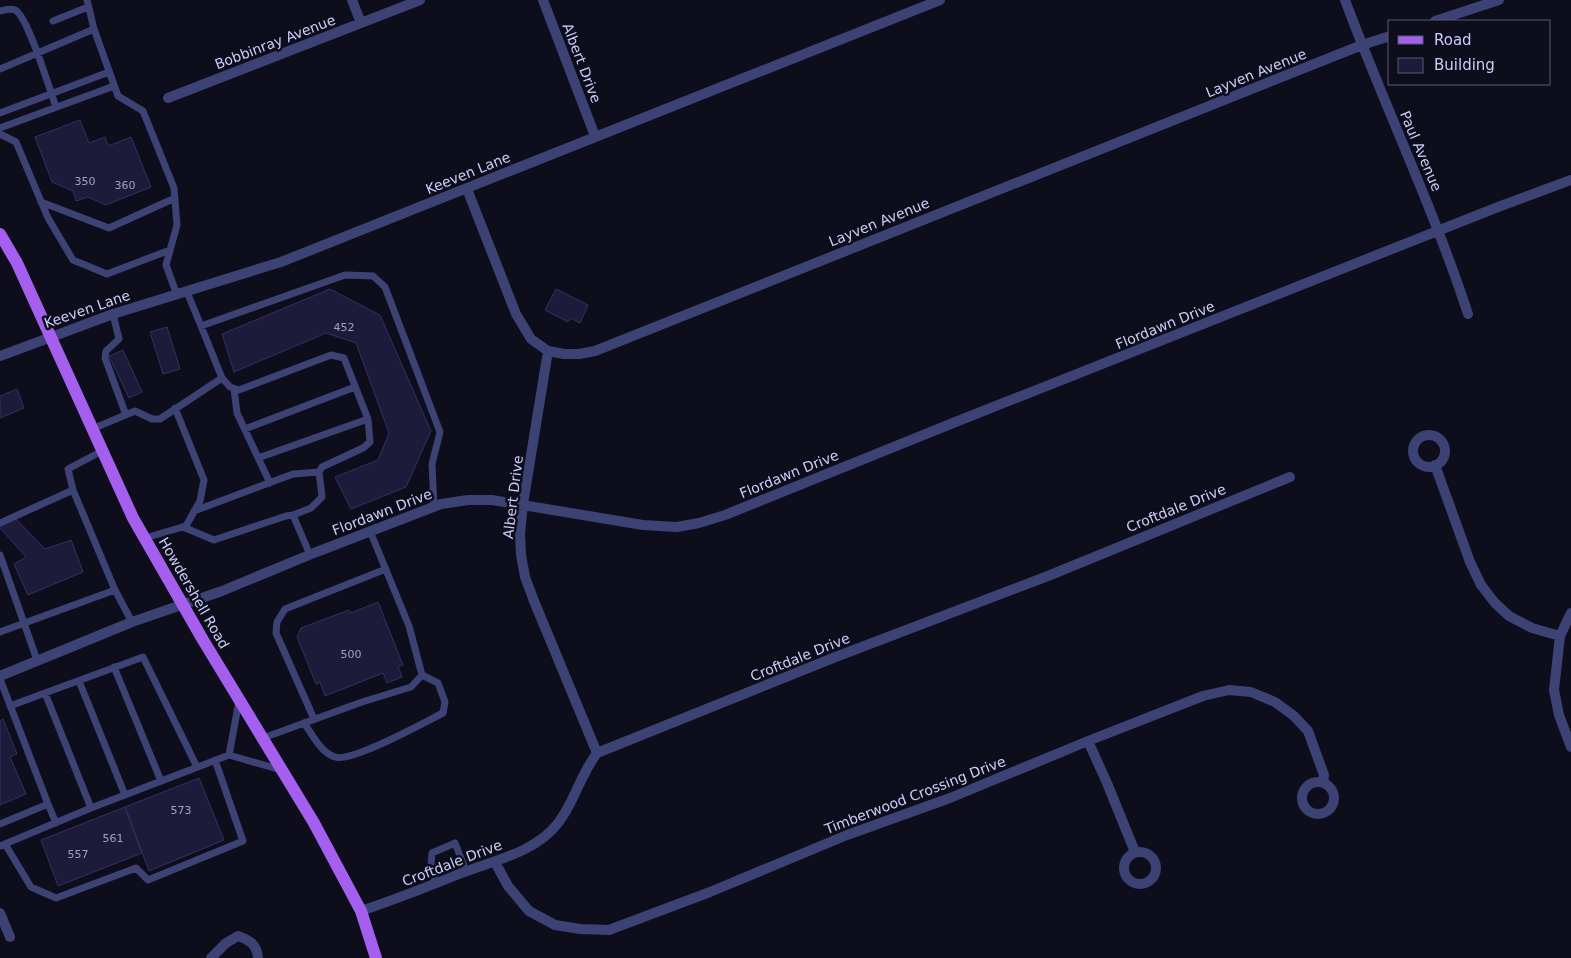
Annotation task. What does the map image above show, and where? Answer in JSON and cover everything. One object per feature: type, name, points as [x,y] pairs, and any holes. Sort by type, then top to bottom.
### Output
[{"type":"main road","name":"Howdershell Road","points":[[0,234],[17,263],[133,518],[314,823],[360,911],[376,958]]},
{"type":"street","points":[[352,0],[361,23]]},
{"type":"street","name":"Bobbinray Avenue","points":[[168,98],[420,0]]},
{"type":"street","name":"Albert Drive","points":[[543,0],[595,136]]},
{"type":"street","name":"Keeven Lane","points":[[0,356],[113,314],[281,262],[940,0]]},
{"type":"street","name":"Paul Avenue","points":[[1345,0],[1362,46],[1439,230],[1468,314]]},
{"type":"street","points":[[1438,20],[1499,0]]},
{"type":"street","name":"Layven Avenue","points":[[548,351],[580,354],[594,351],[1388,37]]},
{"type":"street","name":"Flordawn Drive","points":[[0,678],[37,660],[132,622],[222,591],[434,506],[468,500],[492,500],[643,525],[677,527],[724,516],[942,427],[1439,230],[1571,180]]},
{"type":"street","points":[[467,189],[516,314],[531,339],[548,351]]},
{"type":"street","name":"Albert Drive","points":[[548,351],[523,504],[521,555],[525,577],[544,628],[597,753]]},
{"type":"street","points":[[1435,466],[1470,562],[1481,585],[1495,603],[1509,616],[1532,628],[1560,636]]},
{"type":"street","name":"Croftdale Drive","points":[[360,911],[495,862],[523,850],[544,838],[558,824],[597,753],[833,658],[1039,579],[1290,477]]},
{"type":"street","points":[[1571,613],[1560,636],[1554,690],[1559,715],[1571,747]]},
{"type":"street","name":"Timberwood Crossing Drive","points":[[495,862],[508,886],[529,911],[555,925],[580,929],[609,930],[710,892],[847,836],[950,798],[1203,696],[1229,690],[1251,692],[1275,702],[1294,716],[1308,732],[1324,775],[1323,782]]},
{"type":"street","points":[[1088,741],[1135,852]]},
{"type":"street","points":[[0,913],[10,937]]},
{"type":"street","points":[[211,958],[226,943],[238,936],[249,940],[256,948],[258,958]]},
{"type":"lane","points":[[53,21],[88,3],[94,29],[118,96],[143,111],[174,188],[177,225],[166,265],[201,326],[222,378],[234,389],[239,390],[331,355],[344,358],[368,418],[370,442],[363,448],[322,467],[319,472],[322,497],[311,508],[214,540],[183,526]]},
{"type":"lane","points":[[0,11],[15,9],[21,15],[38,53],[56,107]]},
{"type":"lane","points":[[0,69],[94,29]]},
{"type":"lane","points":[[0,113],[109,72]]},
{"type":"lane","points":[[0,128],[114,86]]},
{"type":"lane","points":[[0,134],[16,142],[41,202],[73,260],[107,274],[170,250]]},
{"type":"lane","points":[[41,202],[109,228],[175,198]]},
{"type":"lane","points":[[201,326],[346,275],[372,276],[385,286],[440,432],[432,464],[434,506]]},
{"type":"lane","points":[[113,314],[119,339],[106,351],[105,358],[126,415]]},
{"type":"lane","points":[[92,429],[135,411],[152,419],[160,419],[222,378]]},
{"type":"lane","points":[[245,429],[355,387]]},
{"type":"lane","points":[[234,389],[237,413],[270,483]]},
{"type":"lane","points":[[145,538],[186,526],[200,501],[204,480],[176,408]]},
{"type":"lane","points":[[258,458],[368,418]]},
{"type":"lane","points":[[102,451],[68,469],[73,490],[115,590],[132,622]]},
{"type":"lane","points":[[194,511],[294,474],[319,472]]},
{"type":"lane","points":[[0,523],[73,490]]},
{"type":"lane","points":[[292,515],[310,555]]},
{"type":"lane","points":[[304,723],[324,750],[335,758],[348,757],[443,713],[445,702],[438,683],[422,675],[409,626],[370,531]]},
{"type":"lane","points":[[0,555],[37,660]]},
{"type":"lane","points":[[314,719],[276,633],[277,622],[285,609],[386,570]]},
{"type":"lane","points":[[0,632],[115,590]]},
{"type":"lane","points":[[10,706],[143,657],[197,767]]},
{"type":"lane","points":[[114,667],[161,781]]},
{"type":"lane","points":[[263,738],[362,702],[410,688],[422,675]]},
{"type":"lane","points":[[0,678],[56,823]]},
{"type":"lane","points":[[79,680],[125,795]]},
{"type":"lane","points":[[45,693],[92,808]]},
{"type":"lane","points":[[229,755],[239,698]]},
{"type":"lane","points":[[215,760],[243,841],[148,880],[136,868],[56,898],[31,887],[3,845],[92,808],[215,760],[229,755],[282,770]]},
{"type":"lane","points":[[0,824],[48,804]]},
{"type":"lane","points":[[436,884],[430,864],[432,853],[455,843],[466,871]]},
{"type":"building","points":[[80,120],[89,143],[105,137],[108,146],[131,137],[151,187],[106,205],[88,197],[76,201],[73,191],[52,182],[35,137]]},
{"type":"building","points":[[330,289],[380,315],[431,431],[406,487],[351,509],[335,477],[378,460],[389,433],[356,343],[326,333],[234,372],[222,334]]},
{"type":"building","points":[[556,289],[588,305],[580,323],[570,318],[568,322],[545,310]]},
{"type":"building","points":[[167,327],[180,369],[163,374],[150,332]]},
{"type":"building","points":[[123,350],[142,392],[129,398],[109,356]]},
{"type":"building","points":[[17,389],[24,408],[0,418],[0,396]]},
{"type":"building","points":[[15,518],[45,549],[71,540],[83,572],[28,595],[14,564],[26,557],[0,528],[0,526]]},
{"type":"building","points":[[378,602],[403,665],[398,667],[402,677],[387,683],[383,673],[325,696],[320,682],[316,684],[297,637],[301,628],[349,610],[351,613]]},
{"type":"building","points":[[3,719],[17,754],[10,757],[26,794],[0,805],[0,721]]},
{"type":"building","points":[[199,778],[224,840],[149,871],[125,807]]},
{"type":"building","points":[[125,807],[142,853],[58,886],[41,840]]}]
